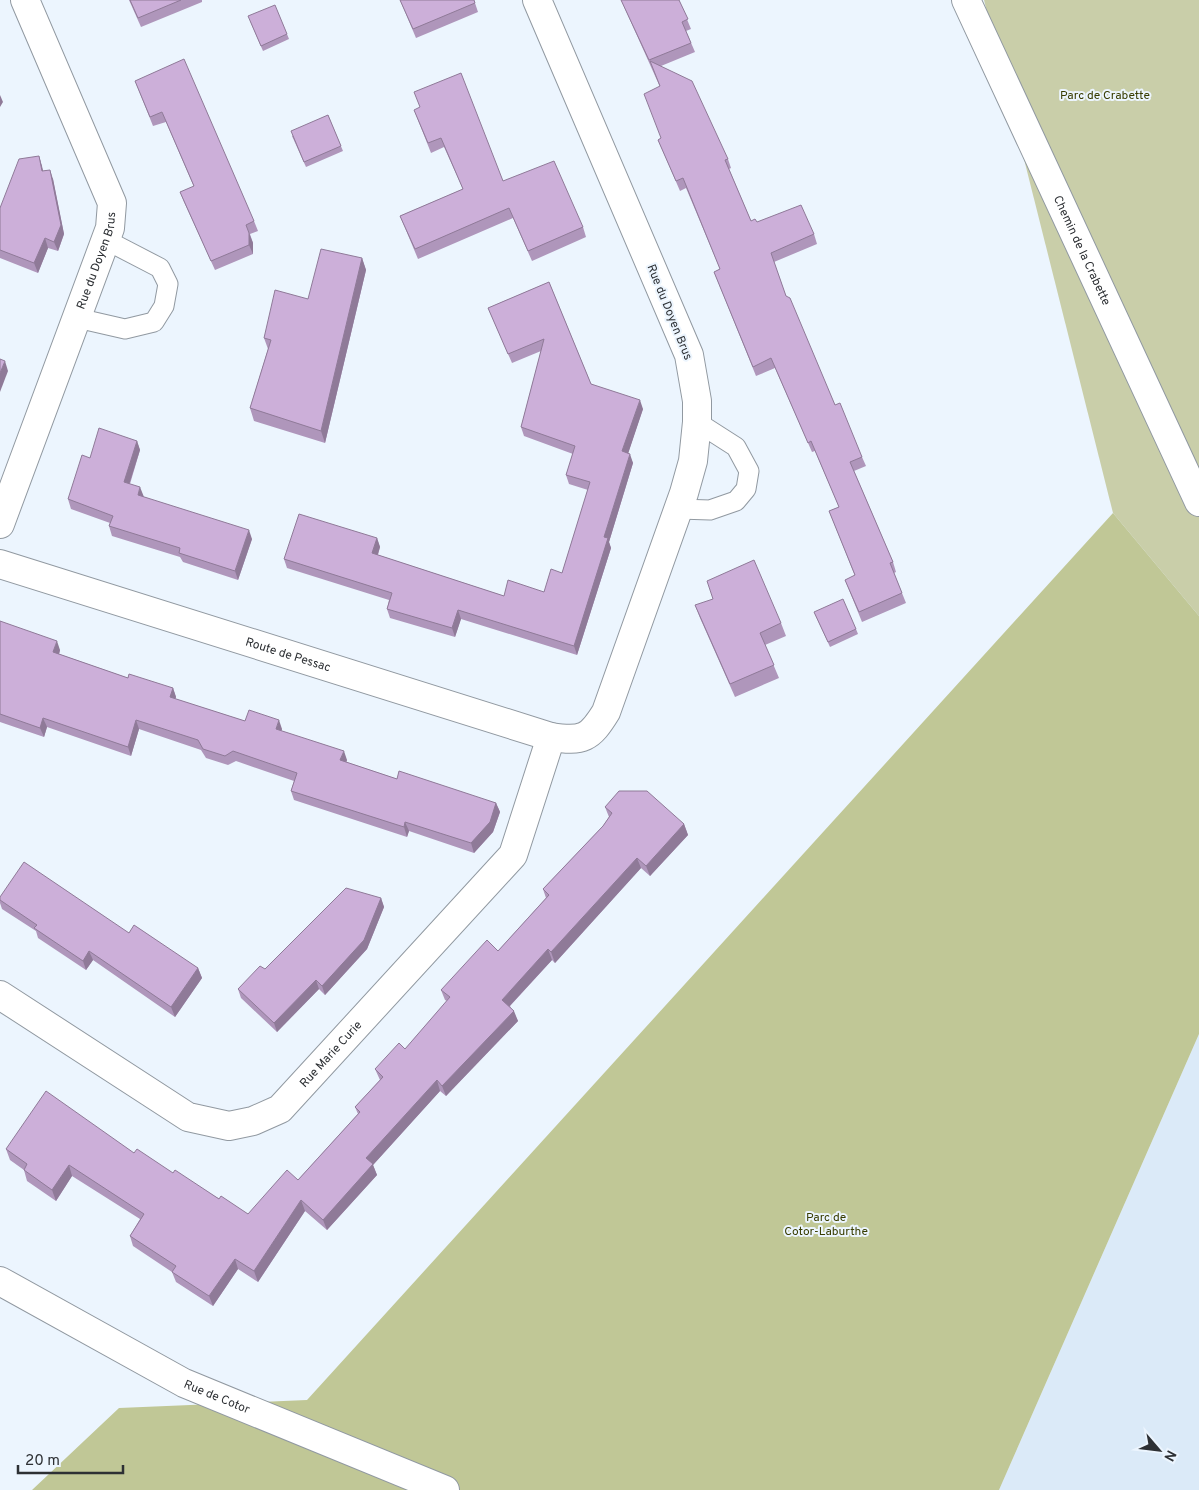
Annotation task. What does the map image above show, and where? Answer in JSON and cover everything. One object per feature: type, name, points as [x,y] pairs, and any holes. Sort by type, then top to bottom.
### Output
[{"type":"street","name":"Rue du Doyen Brus","points":[[0,524],[106,240],[110,228],[112,203],[25,0]]},
{"type":"street","name":"Rue du Doyen Brus","points":[[537,0],[689,355],[698,401],[693,461],[679,509],[606,712],[594,732],[579,739]]},
{"type":"street","name":"Chemin de la Crabette","points":[[966,0],[1199,502]]},
{"type":"street","name":"Route de Pessac","points":[[0,564],[552,737],[579,739]]},
{"type":"street","name":"Rue Marie Curie","points":[[0,995],[188,1117],[229,1126],[267,1116],[280,1109],[513,854],[552,737]]},
{"type":"street","name":"Rue de Cotor","points":[[0,1281],[184,1383],[445,1490]]},
{"type":"lane","points":[[76,318],[125,330],[154,322],[164,306],[168,284],[160,268],[106,240]]},
{"type":"lane","points":[[679,509],[710,510],[736,500],[746,489],[749,471],[736,447],[697,422]]},
{"type":"shaded area","points":[[1199,1034],[1199,1490],[999,1490]]},
{"type":"green space","name":"Parc de Crabette","points":[[984,0],[1199,0],[1199,616],[1113,513]]},
{"type":"green space","name":"Parc de Cotor-Laburthe","points":[[1113,513],[1199,616],[1199,1034],[999,1490],[32,1490],[119,1408],[307,1400]]},
{"type":"building","points":[[130,0],[181,0],[138,18]]},
{"type":"building","points":[[400,0],[474,0],[475,3],[413,29]]},
{"type":"building","points":[[621,0],[679,0],[688,19],[682,22],[691,43],[649,60]]},
{"type":"building","points":[[275,5],[287,34],[261,46],[248,16]]},
{"type":"building","points":[[184,59],[254,221],[246,225],[249,233],[249,245],[211,261],[180,192],[194,186],[162,112],[150,117],[135,81]]},
{"type":"building","points":[[650,61],[692,81],[728,159],[725,160],[751,221],[755,219],[757,222],[801,205],[814,234],[771,253],[786,296],[790,298],[835,405],[840,403],[862,457],[850,462],[893,562],[890,563],[902,593],[859,612],[845,580],[855,575],[829,511],[839,507],[811,441],[808,443],[771,358],[753,367],[714,272],[720,269],[683,178],[676,181],[658,140],[661,138],[644,94],[660,86]]},
{"type":"building","points":[[461,73],[503,181],[554,161],[583,227],[528,251],[509,208],[415,249],[400,216],[463,189],[441,138],[428,143],[414,110],[420,107],[414,92]]},
{"type":"building","points":[[328,115],[341,146],[304,162],[291,131]]},
{"type":"building","points":[[39,156],[42,171],[50,170],[61,225],[54,242],[45,238],[34,263],[0,250],[0,208],[19,159]]},
{"type":"building","points":[[321,249],[362,258],[321,431],[250,408],[271,340],[264,338],[275,290],[308,299]]},
{"type":"building","points":[[549,282],[591,384],[640,400],[622,451],[630,454],[604,537],[608,538],[574,646],[458,610],[452,628],[387,609],[392,593],[284,559],[299,514],[377,538],[372,553],[504,596],[508,580],[544,592],[551,569],[562,573],[590,482],[566,475],[575,446],[521,427],[544,339],[508,354],[488,308]]},
{"type":"building","points":[[0,359],[5,361],[0,373]]},
{"type":"building","points":[[99,428],[137,441],[124,482],[140,487],[138,495],[249,530],[235,571],[179,553],[180,548],[109,526],[113,516],[68,499],[82,455],[90,458]]},
{"type":"building","points":[[754,560],[781,623],[760,633],[774,665],[730,684],[695,605],[713,599],[707,581]]},
{"type":"building","points":[[843,599],[856,629],[828,642],[814,612]]},
{"type":"building","points":[[0,621],[57,641],[53,652],[128,678],[129,674],[173,688],[170,697],[245,721],[249,710],[279,720],[276,729],[344,751],[340,760],[397,779],[399,771],[496,803],[490,822],[471,843],[405,822],[404,827],[291,791],[297,773],[233,751],[225,756],[203,749],[198,740],[136,720],[128,747],[43,718],[40,728],[0,714]]},
{"type":"building","points":[[619,791],[647,791],[684,824],[646,866],[637,858],[551,952],[548,949],[502,1000],[514,1011],[442,1086],[437,1080],[366,1158],[373,1164],[323,1220],[301,1200],[254,1271],[235,1259],[209,1296],[172,1272],[176,1266],[130,1236],[144,1214],[69,1165],[52,1190],[24,1170],[27,1164],[6,1149],[46,1091],[134,1153],[137,1149],[173,1173],[175,1170],[219,1199],[221,1196],[248,1214],[287,1170],[298,1180],[360,1112],[355,1107],[383,1077],[375,1069],[399,1043],[405,1049],[450,997],[441,990],[487,940],[498,951],[549,895],[543,889],[603,826],[612,813],[605,807]]},
{"type":"building","points":[[24,862],[129,933],[134,925],[198,968],[171,1007],[89,951],[83,961],[34,928],[37,925],[0,900],[0,897]]},
{"type":"building","points":[[346,888],[381,898],[364,940],[322,986],[316,980],[274,1023],[238,989],[260,966],[265,969]]}]
